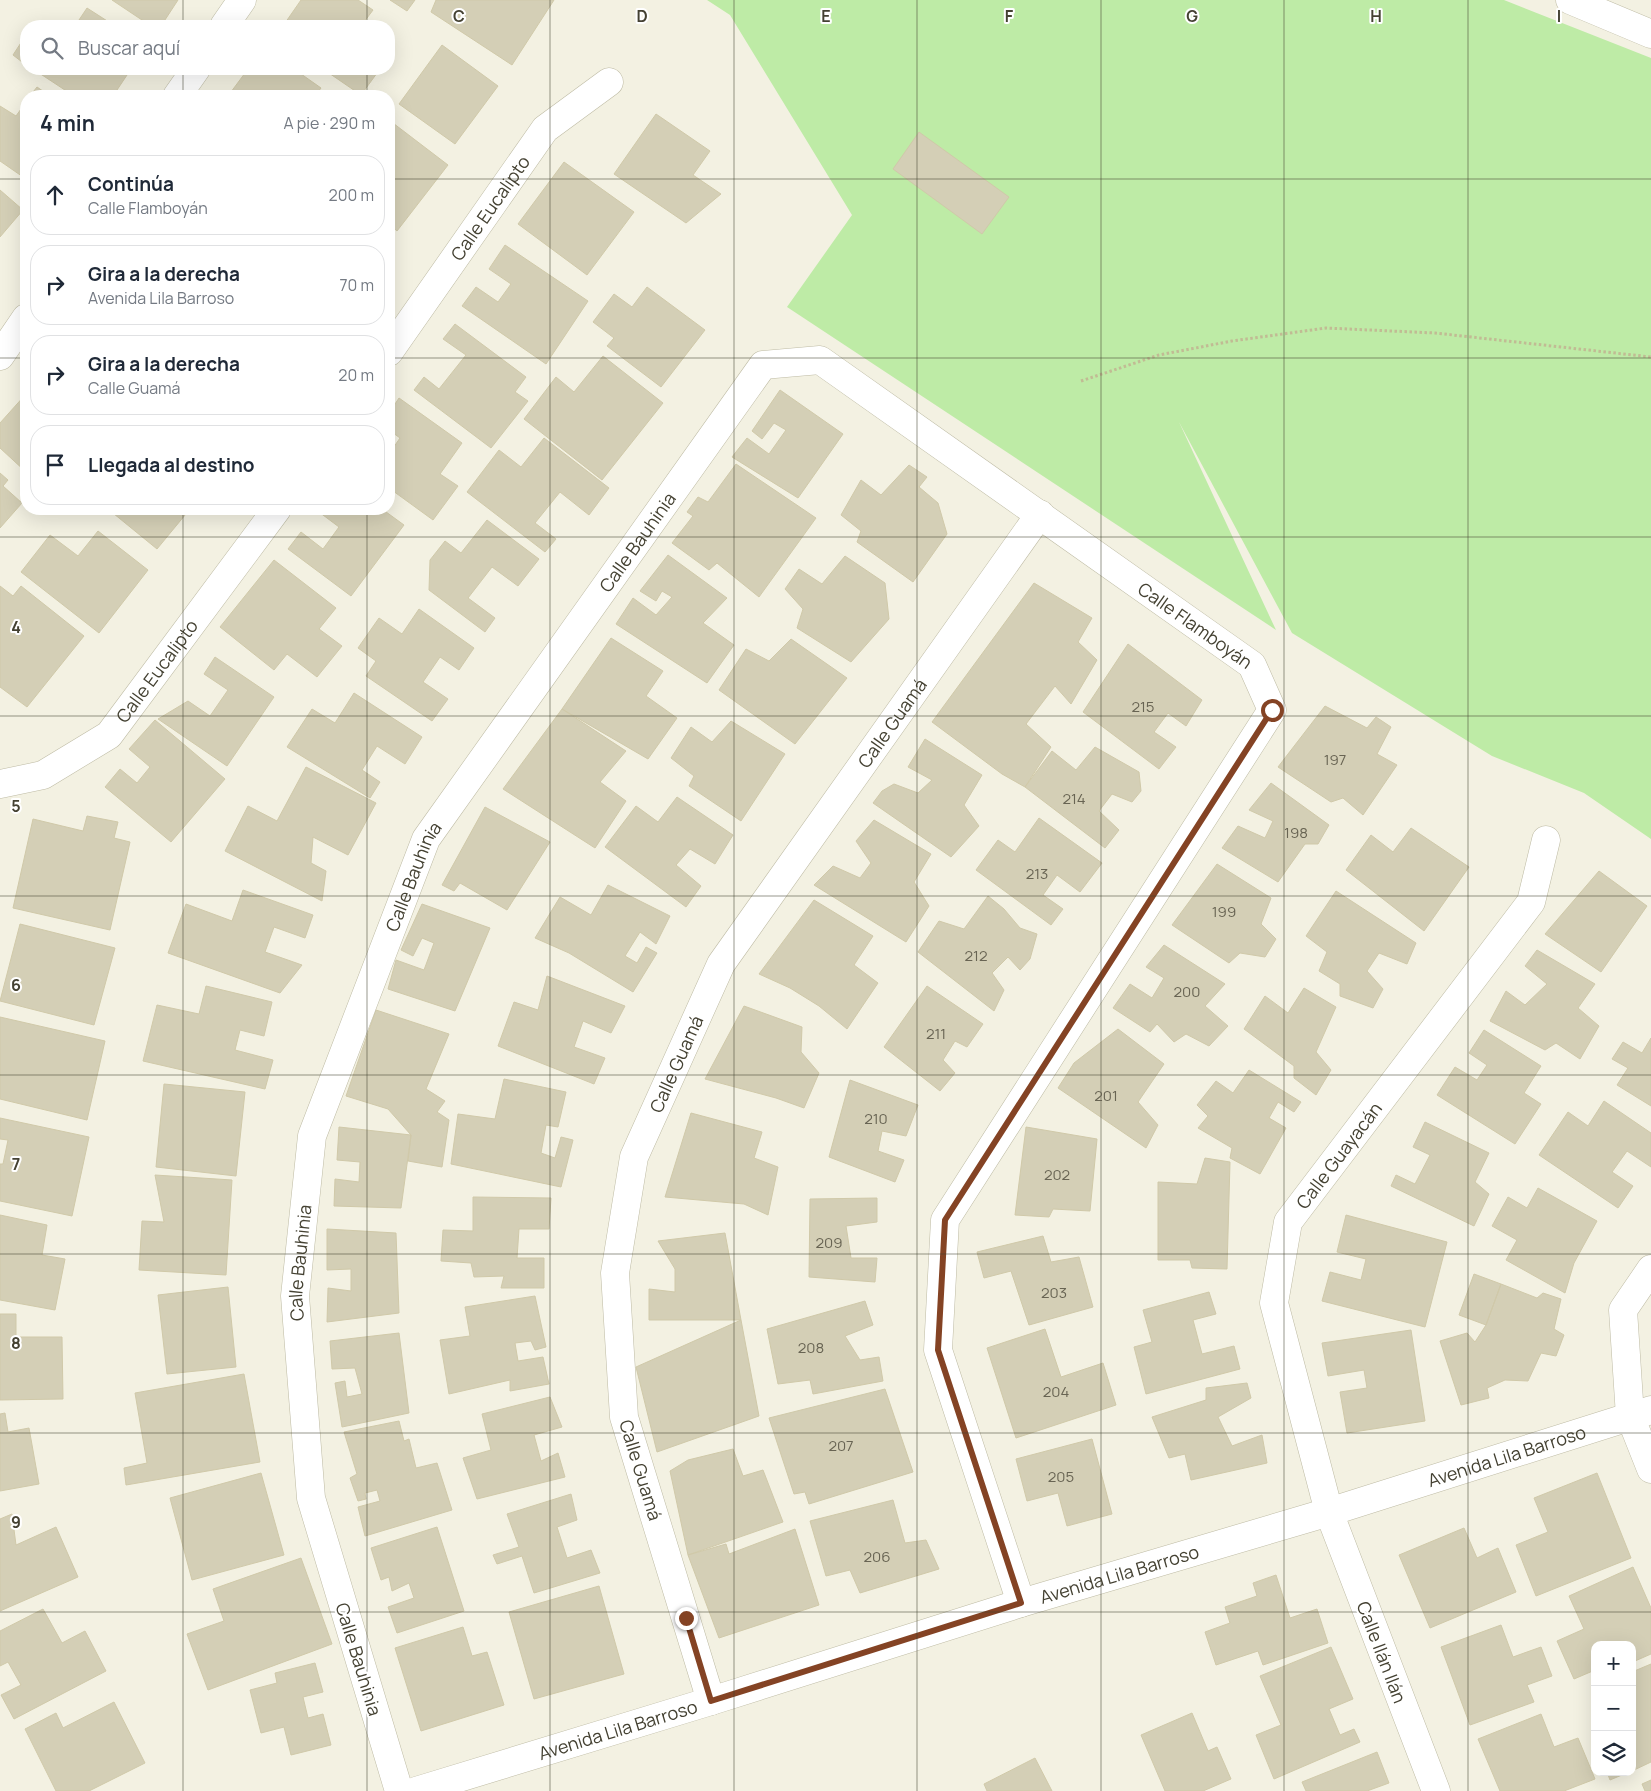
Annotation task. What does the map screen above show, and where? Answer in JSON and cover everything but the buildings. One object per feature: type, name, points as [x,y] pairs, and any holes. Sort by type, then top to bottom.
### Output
[{"type":"street","points":[[228,20],[242,0]]},
{"type":"street","points":[[1570,0],[1651,34]]},
{"type":"street","points":[[181,90],[192,75]]},
{"type":"street","name":"Calle Eucalipto","points":[[395,343],[545,129],[609,82]]},
{"type":"street","points":[[0,356],[20,327]]},
{"type":"street","name":"Calle Bauhinia","points":[[399,1791],[311,1498],[295,1296],[312,1136],[426,840],[763,365],[820,360],[1040,514]]},
{"type":"street","name":"Calle Flamboyán","points":[[1021,1603],[938,1350],[945,1220],[1272,710],[1252,664],[1040,514]]},
{"type":"street","name":"Calle Guamá","points":[[711,1701],[624,1417],[615,1272],[634,1157],[721,964],[1040,514]]},
{"type":"street","name":"Calle Eucalipto","points":[[0,784],[43,774],[109,736],[273,515]]},
{"type":"street","name":"Calle Guayacán","points":[[1329,1512],[1274,1303],[1288,1222],[1531,902],[1546,840]]},
{"type":"street","points":[[1651,1269],[1624,1310],[1651,1469]]},
{"type":"street","name":"Avenida Lila Barroso","points":[[416,1791],[711,1701],[1021,1603],[1329,1512],[1641,1413]]},
{"type":"street","name":"Calle Ilán Ilán","points":[[1329,1512],[1436,1791]]},
{"type":"path","points":[[1081,381],[1159,355],[1232,341],[1326,328],[1435,333],[1651,358]]},
{"type":"green space","points":[[707,0],[1504,0],[1651,58],[1651,839],[1584,793],[1492,756],[1292,633],[1179,422],[1276,630],[787,307],[852,215],[730,15]]},
{"type":"route","points":[[686,1618],[711,1701],[1021,1603],[938,1350],[945,1220],[1272,710]]}]
